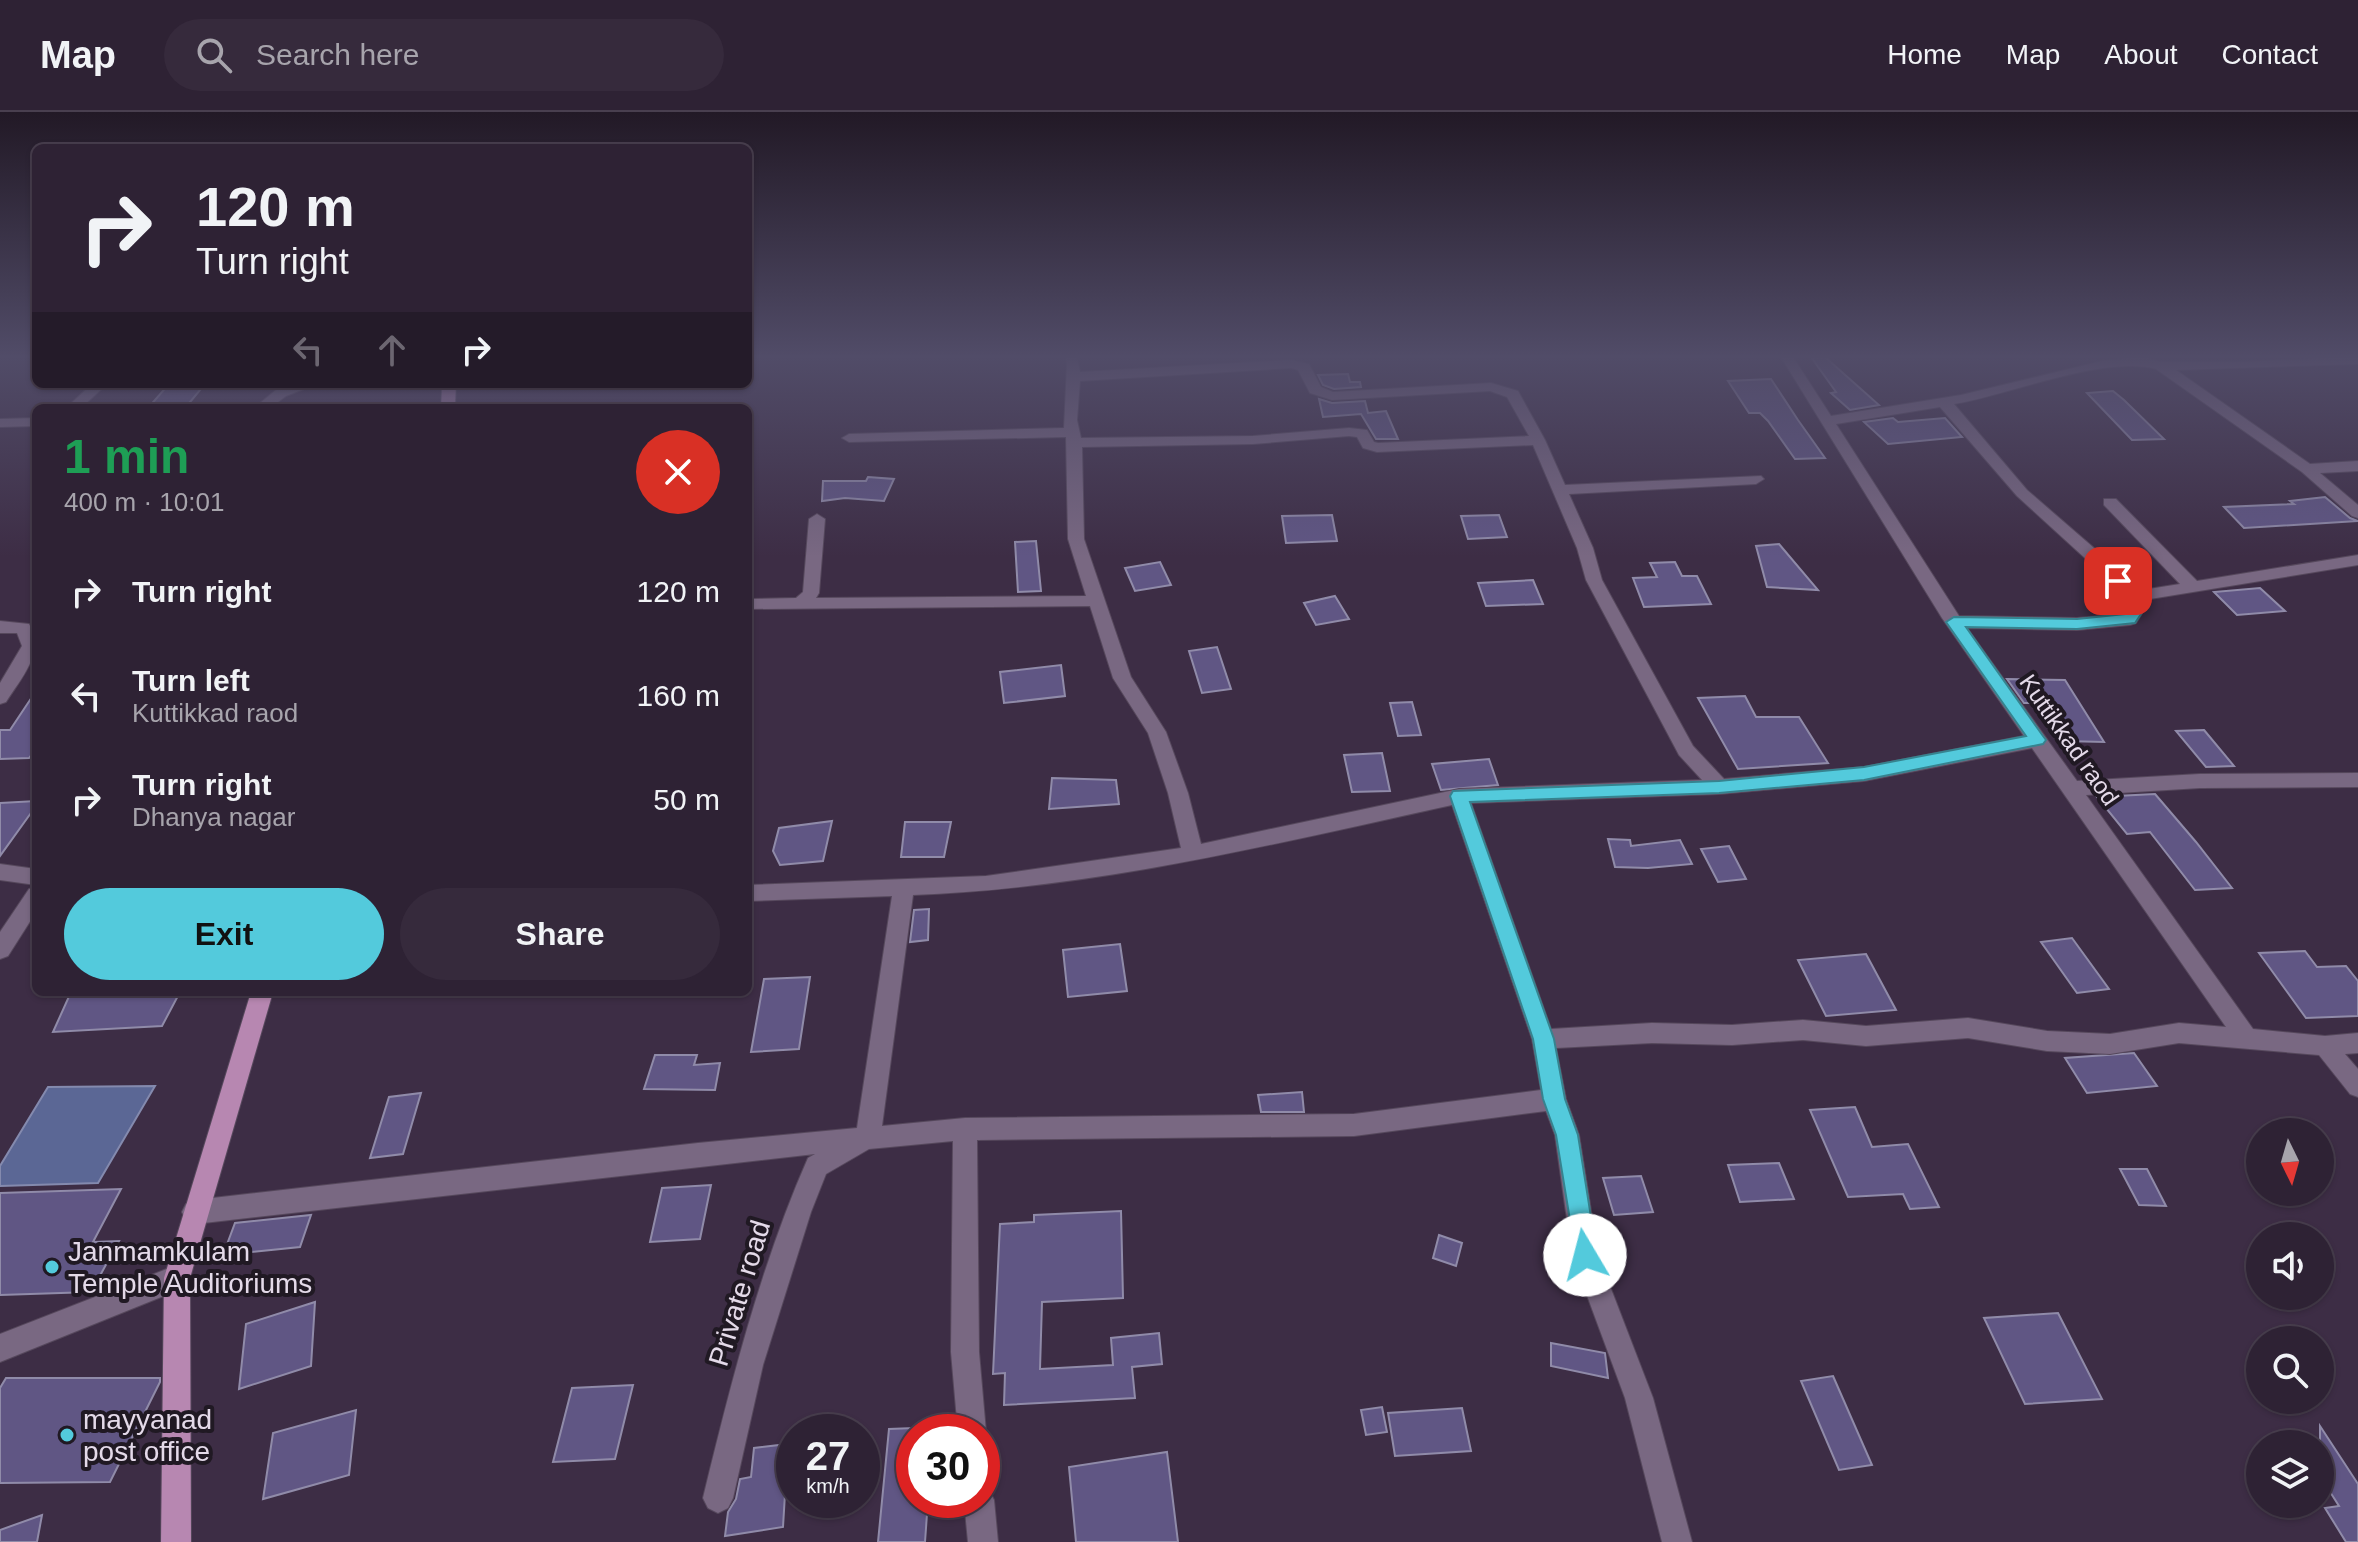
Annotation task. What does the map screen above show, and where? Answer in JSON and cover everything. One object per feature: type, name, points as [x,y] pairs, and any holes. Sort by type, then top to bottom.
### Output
[{"type":"main road","points":[[176,1542],[177,1278],[261,996]]},
{"type":"street","points":[[1073,424],[1076,539],[1122,678],[1157,732],[1178,793],[1193,854]]},
{"type":"street","points":[[1529,424],[1561,490],[1585,548],[1594,580],[1619,628],[1639,659],[1686,750],[1719,787]]},
{"type":"street","name":"Kuttikkad raod","points":[[1832,424],[1954,622],[2247,1038]]},
{"type":"street","points":[[1954,622],[2077,624],[2130,619],[2139,605],[2103,565],[2022,493],[1963,424]]},
{"type":"street","points":[[2243,424],[2307,469],[2358,513]]},
{"type":"street","points":[[849,438],[1253,440],[1349,432],[1362,433],[1368,445],[1377,448],[1538,440]]},
{"type":"street","points":[[2307,469],[2358,466]]},
{"type":"street","points":[[1561,490],[1756,479]]},
{"type":"street","points":[[2110,502],[2193,587]]},
{"type":"street","points":[[802,602],[811,593],[817,519]]},
{"type":"street","points":[[2132,597],[2358,560]]},
{"type":"street","points":[[752,604],[1095,601]]},
{"type":"street","points":[[0,627],[23,628],[31,646],[0,698]]},
{"type":"street","points":[[752,893],[986,884],[1193,854],[1459,796],[1719,787],[1864,774],[2037,740]]},
{"type":"street","points":[[2071,789],[2200,781],[2358,780]]},
{"type":"street","points":[[1459,796],[1543,1039],[1554,1099],[1567,1135],[1585,1255],[1639,1398],[1677,1542]]},
{"type":"street","points":[[0,872],[32,876]]},
{"type":"street","points":[[868,1137],[904,887]]},
{"type":"street","points":[[0,950],[32,901]]},
{"type":"street","points":[[1543,1039],[1652,1033],[1732,1035],[1803,1030],[1866,1036],[1968,1028],[2047,1041],[2110,1044],[2179,1033],[2325,1046],[2358,1043]]},
{"type":"street","points":[[2325,1046],[2358,1087]]},
{"type":"street","points":[[195,1212],[868,1137],[965,1129],[1354,1125],[1554,1099]]},
{"type":"street","points":[[965,1129],[965,1352],[970,1414]]},
{"type":"street","name":"Private road","points":[[718,1498],[749,1365],[798,1212],[817,1166],[868,1137]]},
{"type":"street","points":[[0,1348],[177,1278]]},
{"type":"street","points":[[981,1518],[983,1542]]},
{"type":"water","points":[[155,1086],[98,1183],[0,1186],[0,1166],[48,1087]]},
{"type":"building","points":[[1367,424],[1391,424],[1398,439],[1376,439]]},
{"type":"building","points":[[1770,424],[1801,424],[1825,458],[1795,459]]},
{"type":"building","points":[[1866,424],[1950,424],[1962,437],[1888,444]]},
{"type":"building","points":[[2116,424],[2148,424],[2164,439],[2132,440]]},
{"type":"building","points":[[868,477],[894,479],[884,501],[845,498],[822,501],[823,481],[866,481]]},
{"type":"building","points":[[2325,497],[2358,521],[2244,528],[2224,507],[2294,504],[2290,501]]},
{"type":"building","points":[[1332,515],[1337,541],[1286,543],[1282,516]]},
{"type":"building","points":[[1499,515],[1507,537],[1468,539],[1461,516]]},
{"type":"building","points":[[1036,541],[1041,591],[1018,592],[1015,542]]},
{"type":"building","points":[[1779,544],[1818,590],[1767,587],[1756,546]]},
{"type":"building","points":[[1160,562],[1171,585],[1135,591],[1125,568]]},
{"type":"building","points":[[1675,562],[1682,576],[1697,576],[1711,604],[1644,607],[1633,578],[1657,577],[1650,563]]},
{"type":"building","points":[[1533,580],[1543,604],[1486,606],[1478,583]]},
{"type":"building","points":[[2260,588],[2285,611],[2237,615],[2214,592]]},
{"type":"building","points":[[1335,596],[1349,619],[1316,625],[1304,603]]},
{"type":"building","points":[[1217,647],[1231,689],[1202,693],[1189,651]]},
{"type":"building","points":[[1061,665],[1065,696],[1004,703],[1000,672]]},
{"type":"building","points":[[2007,679],[2065,680],[2104,742],[2064,741],[2041,703],[2024,703]]},
{"type":"building","points":[[1745,696],[1756,717],[1799,717],[1828,763],[1738,769],[1698,698]]},
{"type":"building","points":[[32,697],[32,754],[29,758],[0,759],[0,730],[10,730]]},
{"type":"building","points":[[1412,702],[1421,735],[1398,736],[1390,703]]},
{"type":"building","points":[[2204,730],[2234,766],[2206,767],[2176,731]]},
{"type":"building","points":[[1382,753],[1390,791],[1352,792],[1344,755]]},
{"type":"building","points":[[1489,759],[1498,785],[1441,790],[1432,764]]},
{"type":"building","points":[[1052,778],[1116,780],[1119,804],[1049,809]]},
{"type":"building","points":[[2155,794],[2232,888],[2195,890],[2150,832],[2127,834],[2097,797]]},
{"type":"building","points":[[32,801],[32,812],[0,856],[0,803]]},
{"type":"building","points":[[832,821],[823,861],[780,865],[773,851],[779,828]]},
{"type":"building","points":[[905,822],[951,822],[944,857],[901,857]]},
{"type":"building","points":[[1608,839],[1630,840],[1631,846],[1680,840],[1692,864],[1615,867]]},
{"type":"building","points":[[1729,846],[1746,879],[1718,882],[1701,849]]},
{"type":"building","points":[[929,909],[928,940],[910,942],[914,910]]},
{"type":"building","points":[[2072,938],[2109,989],[2077,993],[2041,942]]},
{"type":"building","points":[[1120,944],[1127,991],[1068,997],[1063,950]]},
{"type":"building","points":[[2305,951],[2317,967],[2346,966],[2358,981],[2358,1016],[2306,1018],[2259,953]]},
{"type":"building","points":[[1866,954],[1896,1010],[1826,1016],[1798,960]]},
{"type":"building","points":[[810,977],[799,1049],[751,1052],[764,979]]},
{"type":"building","points":[[69,996],[178,996],[162,1026],[53,1032]]},
{"type":"building","points":[[2134,1053],[2157,1086],[2087,1093],[2065,1058]]},
{"type":"building","points":[[655,1055],[697,1055],[694,1065],[720,1063],[715,1090],[644,1089]]},
{"type":"building","points":[[1302,1092],[1304,1112],[1261,1112],[1258,1095]]},
{"type":"building","points":[[421,1093],[403,1154],[370,1158],[389,1097]]},
{"type":"building","points":[[1855,1107],[1872,1147],[1908,1144],[1939,1207],[1910,1209],[1903,1194],[1848,1197],[1810,1110]]},
{"type":"building","points":[[1779,1163],[1794,1199],[1740,1202],[1728,1165]]},
{"type":"building","points":[[2120,1169],[2147,1169],[2166,1206],[2139,1205]]},
{"type":"building","points":[[1641,1176],[1653,1212],[1614,1215],[1603,1178]]},
{"type":"building","points":[[711,1185],[700,1239],[650,1242],[662,1188]]},
{"type":"building","name":"Janmamkulam Temple Auditoriums","points":[[121,1189],[93,1242],[119,1241],[91,1292],[0,1295],[0,1193]]},
{"type":"building","points":[[1121,1211],[1123,1298],[1042,1302],[1040,1369],[1113,1365],[1111,1338],[1159,1333],[1162,1364],[1132,1367],[1135,1398],[1004,1405],[1005,1373],[993,1374],[1000,1224],[1034,1222],[1034,1215]]},
{"type":"building","points":[[311,1215],[300,1247],[223,1255],[235,1223]]},
{"type":"building","points":[[1439,1235],[1462,1243],[1456,1266],[1433,1258]]},
{"type":"building","points":[[315,1302],[311,1366],[239,1389],[246,1324]]},
{"type":"building","points":[[2058,1313],[2102,1399],[2025,1404],[1984,1318]]},
{"type":"building","points":[[1551,1343],[1605,1353],[1608,1378],[1551,1366]]},
{"type":"building","points":[[1833,1376],[1872,1465],[1839,1470],[1801,1381]]},
{"type":"building","name":"mayyanad post office","points":[[6,1378],[160,1378],[160,1382],[110,1482],[0,1483],[0,1388]]},
{"type":"building","points":[[633,1385],[615,1459],[553,1462],[572,1388]]},
{"type":"building","points":[[1382,1407],[1387,1432],[1366,1435],[1361,1410]]},
{"type":"building","points":[[1462,1408],[1471,1451],[1395,1456],[1388,1413]]},
{"type":"building","points":[[356,1410],[349,1475],[263,1499],[273,1433]]},
{"type":"building","points":[[889,1429],[896,1429],[896,1518],[927,1518],[925,1542],[878,1542]]},
{"type":"building","points":[[776,1445],[776,1518],[784,1518],[783,1527],[725,1536],[728,1512],[736,1499],[740,1479],[751,1477],[754,1448]]},
{"type":"building","points":[[2334,1447],[2358,1484],[2358,1542],[2346,1542],[2331,1518],[2334,1518],[2334,1507],[2339,1506],[2334,1498]]},
{"type":"building","points":[[1167,1452],[1178,1542],[1076,1542],[1069,1467]]},
{"type":"building","points":[[42,1515],[37,1542],[0,1542],[0,1530]]},
{"type":"place","name":"Janmamkulam Temple Auditoriums","points":[[52,1267]]},
{"type":"place","name":"mayyanad post office","points":[[67,1435]]},
{"type":"route","points":[[1585,1255],[1567,1135],[1554,1099],[1543,1039],[1459,796],[1719,787],[1864,774],[2037,740],[1954,622],[2077,624],[2130,619],[2139,605],[2118,581]]}]
